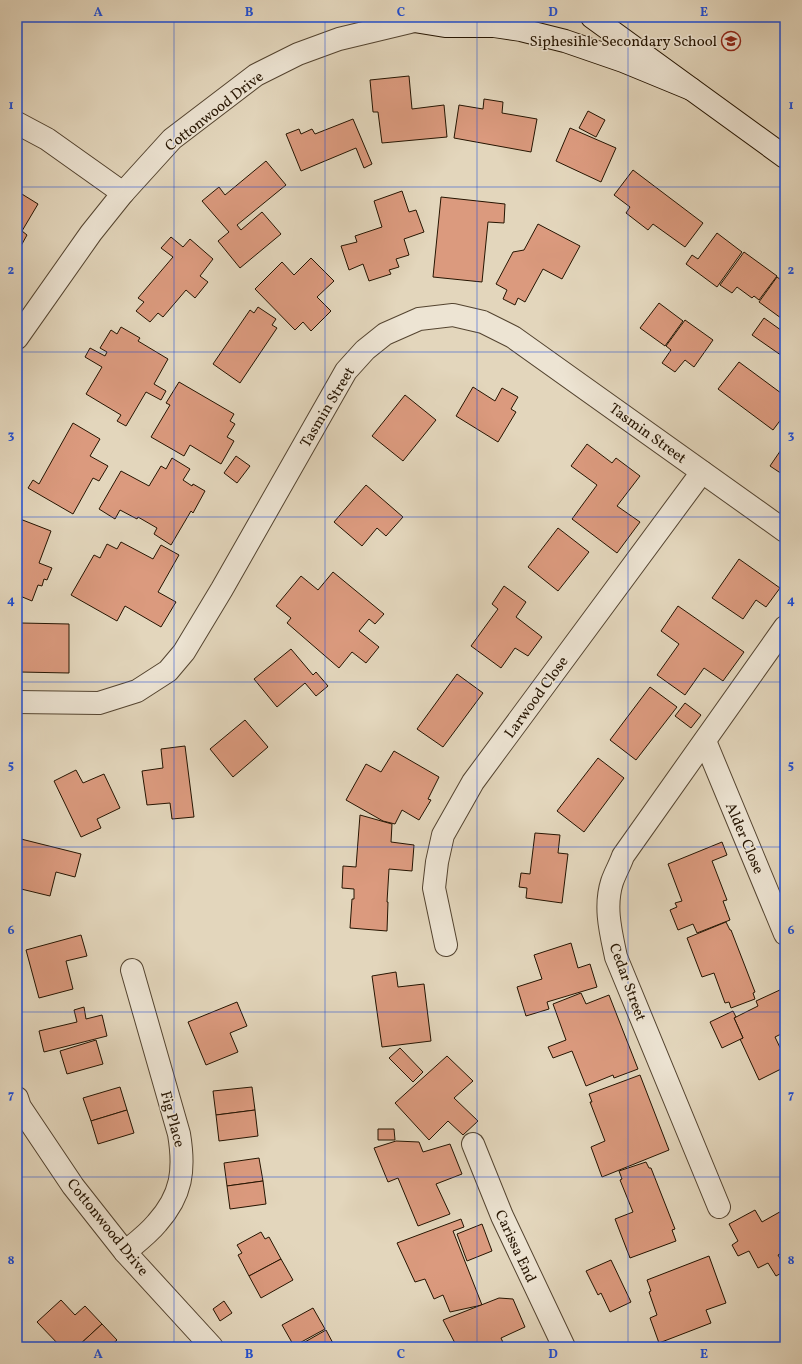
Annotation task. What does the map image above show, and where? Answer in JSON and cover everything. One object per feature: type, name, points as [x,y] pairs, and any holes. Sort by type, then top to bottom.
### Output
[{"type":"street","points":[[592,17],[785,157]]},
{"type":"street","points":[[418,19],[445,26],[494,26],[521,30],[565,41],[623,61],[691,88]]},
{"type":"street","name":"Cottonwood Drive","points":[[17,338],[91,233],[123,193],[172,140],[256,75],[298,54],[339,39],[418,19]]},
{"type":"street","points":[[17,123],[47,139],[123,193]]},
{"type":"street","name":"Tasmin Street","points":[[17,702],[99,703],[137,692],[168,671],[184,652],[222,589],[346,371],[365,350],[385,334],[419,319],[453,315],[483,322],[514,338],[785,531]]},
{"type":"street","name":"Larwood Close","points":[[446,945],[434,888],[437,862],[443,835],[473,782],[702,472]]},
{"type":"street","name":"Cedar Street","points":[[719,1208],[616,957],[610,929],[608,906],[612,883],[623,856],[785,627]]},
{"type":"street","name":"Alder Close","points":[[705,741],[785,934]]},
{"type":"street","name":"Fig Place","points":[[125,1252],[157,1224],[169,1208],[178,1188],[182,1172],[182,1154],[179,1134],[132,970]]},
{"type":"street","name":"Cottonwood Drive","points":[[17,1098],[20,1107],[73,1186],[125,1252],[212,1347]]},
{"type":"street","name":"Carissa End","points":[[473,1144],[502,1216],[564,1347]]},
{"type":"building","points":[[409,76],[412,109],[444,105],[447,137],[382,143],[378,112],[373,112],[370,80]]},
{"type":"building","points":[[484,99],[503,102],[502,113],[537,119],[531,152],[454,138],[459,105],[483,109]]},
{"type":"building","points":[[588,111],[605,120],[596,137],[579,128]]},
{"type":"building","points":[[353,119],[372,164],[364,168],[356,148],[301,171],[286,134],[299,129],[301,134],[312,129],[315,134]]},
{"type":"building","points":[[570,128],[616,148],[601,182],[556,161]]},
{"type":"building","points":[[266,161],[286,185],[237,225],[241,230],[262,212],[281,234],[240,268],[218,241],[229,232],[202,201],[219,187],[225,195]]},
{"type":"building","points":[[633,170],[703,223],[685,247],[653,224],[648,230],[626,213],[630,207],[614,195]]},
{"type":"building","points":[[17,191],[38,204],[22,231],[27,235],[17,253]]},
{"type":"building","points":[[402,191],[409,212],[416,210],[424,232],[404,239],[409,255],[396,259],[399,267],[389,270],[391,274],[369,281],[363,264],[349,270],[341,246],[357,242],[355,236],[382,227],[374,201]]},
{"type":"building","points":[[441,197],[505,204],[504,223],[488,222],[482,282],[433,277]]},
{"type":"building","points":[[538,224],[580,246],[562,279],[543,269],[525,302],[518,298],[515,305],[503,299],[507,290],[496,284],[513,252],[524,250]]},
{"type":"building","points":[[717,233],[742,252],[717,287],[686,264],[692,255],[698,259]]},
{"type":"building","points":[[171,237],[183,247],[190,239],[213,259],[200,276],[208,282],[195,298],[186,290],[163,317],[158,313],[150,322],[136,311],[144,302],[138,298],[173,257],[161,248]]},
{"type":"building","points":[[744,252],[777,276],[759,300],[754,296],[752,298],[737,287],[732,293],[720,285]]},
{"type":"building","points":[[311,258],[334,281],[317,297],[331,311],[311,331],[303,322],[295,330],[255,289],[282,262],[294,275]]},
{"type":"building","points":[[785,271],[785,282],[780,278]]},
{"type":"building","points":[[777,277],[785,283],[785,321],[759,302]]},
{"type":"building","points":[[659,303],[683,321],[665,346],[640,328]]},
{"type":"building","points":[[258,307],[276,319],[272,325],[277,328],[240,383],[213,364],[250,310],[254,313]]},
{"type":"building","points":[[764,318],[785,333],[785,358],[752,335]]},
{"type":"building","points":[[685,320],[713,340],[694,367],[685,360],[675,372],[662,363],[671,350],[666,346]]},
{"type":"building","points":[[121,327],[140,338],[138,341],[168,359],[154,384],[166,391],[161,400],[146,392],[126,426],[117,421],[121,415],[86,394],[102,367],[85,357],[90,348],[105,356],[107,352],[100,348],[111,330],[117,334]]},
{"type":"building","points":[[739,362],[785,396],[785,414],[773,430],[718,389]]},
{"type":"building","points":[[179,382],[234,414],[230,421],[235,424],[227,437],[234,441],[221,464],[190,445],[184,456],[151,437],[170,405],[166,403]]},
{"type":"building","points":[[473,387],[495,401],[502,388],[518,397],[511,409],[516,412],[498,442],[456,416]]},
{"type":"building","points":[[405,395],[436,420],[403,461],[372,436]]},
{"type":"building","points":[[73,423],[100,439],[90,456],[108,466],[99,481],[93,478],[73,514],[28,488],[33,480],[39,484]]},
{"type":"building","points":[[587,444],[612,463],[616,458],[640,476],[617,506],[640,522],[617,553],[572,519],[597,485],[571,466]]},
{"type":"building","points":[[785,444],[785,476],[770,466]]},
{"type":"building","points":[[236,456],[250,466],[237,483],[224,473]]},
{"type":"building","points":[[172,458],[190,469],[183,480],[192,486],[193,484],[205,491],[193,513],[191,511],[171,545],[154,534],[157,528],[138,517],[137,519],[120,510],[115,519],[99,509],[121,471],[149,486],[161,466],[166,469]]},
{"type":"building","points":[[366,485],[403,517],[386,536],[377,528],[362,546],[334,522]]},
{"type":"building","points":[[20,519],[51,531],[39,563],[52,568],[47,580],[44,579],[42,586],[38,585],[32,601],[20,596],[17,604],[17,527]]},
{"type":"building","points":[[558,528],[589,552],[558,591],[528,567]]},
{"type":"building","points":[[121,542],[153,559],[161,545],[179,555],[158,592],[176,602],[161,627],[125,606],[117,621],[71,595],[94,555],[100,558],[107,544],[117,549]]},
{"type":"building","points":[[739,559],[780,588],[766,607],[756,600],[743,619],[712,598]]},
{"type":"building","points":[[333,572],[384,614],[375,624],[369,619],[359,631],[379,647],[366,663],[352,652],[339,668],[287,623],[291,618],[276,606],[301,576],[318,590]]},
{"type":"building","points":[[504,586],[526,602],[516,617],[542,637],[528,656],[515,648],[501,668],[471,646],[498,609],[492,604]]},
{"type":"building","points":[[678,606],[744,652],[723,681],[704,668],[685,695],[657,675],[679,644],[661,631]]},
{"type":"building","points":[[21,623],[69,624],[69,673],[20,672]]},
{"type":"building","points":[[291,649],[313,675],[316,672],[328,686],[316,696],[305,683],[277,707],[254,679]]},
{"type":"building","points":[[457,674],[483,693],[443,747],[417,729]]},
{"type":"building","points":[[650,687],[677,707],[636,760],[610,740]]},
{"type":"building","points":[[685,703],[701,715],[691,728],[675,716]]},
{"type":"building","points":[[245,720],[268,747],[233,777],[210,749]]},
{"type":"building","points":[[185,746],[194,817],[172,819],[170,803],[147,805],[142,771],[163,768],[161,749]]},
{"type":"building","points":[[394,751],[439,777],[428,799],[431,800],[419,820],[402,810],[395,824],[383,821],[346,800],[366,764],[381,772]]},
{"type":"building","points":[[598,758],[624,778],[584,832],[557,811]]},
{"type":"building","points":[[76,770],[83,783],[104,774],[120,808],[97,819],[101,828],[81,837],[54,781]]},
{"type":"building","points":[[360,815],[392,824],[391,842],[414,845],[412,871],[389,869],[387,931],[350,928],[354,889],[342,888],[343,866],[356,867]]},
{"type":"building","points":[[535,833],[560,835],[558,853],[568,854],[562,903],[526,898],[527,888],[519,887],[521,873],[530,874]]},
{"type":"building","points":[[17,838],[81,854],[75,877],[56,872],[50,896],[17,888]]},
{"type":"building","points":[[722,842],[727,855],[712,861],[727,900],[723,901],[730,920],[697,933],[693,924],[678,930],[670,910],[677,907],[675,903],[682,901],[668,864]]},
{"type":"building","points":[[726,922],[731,930],[755,992],[753,993],[755,999],[731,1008],[729,1002],[725,1003],[714,973],[702,977],[687,938]]},
{"type":"building","points":[[81,935],[87,956],[66,961],[73,989],[39,998],[26,950]]},
{"type":"building","points":[[571,943],[578,968],[590,964],[597,987],[547,1002],[549,1009],[526,1016],[517,987],[542,979],[534,955]]},
{"type":"building","points":[[396,972],[398,987],[424,984],[431,1041],[382,1047],[372,976]]},
{"type":"building","points":[[782,989],[785,994],[785,1032],[775,1037],[785,1058],[785,1067],[759,1080],[740,1039],[743,1038],[734,1018],[758,1006],[756,1001]]},
{"type":"building","points":[[581,993],[586,1004],[609,995],[638,1069],[614,1078],[613,1075],[586,1086],[572,1051],[553,1058],[548,1047],[566,1040],[553,1004]]},
{"type":"building","points":[[237,1002],[247,1026],[230,1033],[238,1052],[206,1065],[188,1022]]},
{"type":"building","points":[[84,1007],[86,1019],[102,1015],[107,1036],[44,1052],[39,1031],[77,1022],[74,1010]]},
{"type":"building","points":[[733,1011],[736,1017],[734,1018],[743,1038],[722,1048],[710,1022]]},
{"type":"building","points":[[96,1040],[103,1064],[67,1074],[60,1051]]},
{"type":"building","points":[[400,1048],[423,1072],[413,1082],[389,1058]]},
{"type":"building","points":[[447,1056],[473,1081],[454,1098],[478,1121],[463,1135],[448,1121],[429,1140],[395,1103]]},
{"type":"building","points":[[640,1075],[669,1150],[602,1177],[591,1147],[605,1141],[590,1102],[592,1102],[589,1094]]},
{"type":"building","points":[[120,1087],[127,1110],[91,1121],[83,1098]]},
{"type":"building","points":[[252,1087],[255,1110],[216,1115],[213,1091]]},
{"type":"building","points":[[785,1087],[785,1097],[780,1092]]},
{"type":"building","points":[[127,1110],[134,1133],[98,1144],[91,1121]]},
{"type":"building","points":[[255,1110],[258,1136],[219,1141],[216,1115]]},
{"type":"building","points":[[378,1129],[394,1129],[395,1140],[378,1140]]},
{"type":"building","points":[[396,1141],[419,1142],[423,1152],[450,1144],[462,1174],[436,1184],[450,1214],[418,1226],[398,1178],[388,1182],[374,1148]]},
{"type":"building","points":[[259,1158],[263,1181],[227,1186],[224,1163]]},
{"type":"building","points":[[646,1162],[649,1168],[651,1168],[675,1229],[672,1230],[676,1241],[630,1258],[615,1219],[633,1212],[620,1180],[622,1179],[619,1171]]},
{"type":"building","points":[[263,1181],[266,1204],[230,1209],[227,1186]]},
{"type":"building","points":[[785,1209],[785,1251],[778,1255],[785,1267],[785,1271],[776,1276],[768,1263],[758,1268],[749,1251],[738,1256],[732,1245],[738,1241],[729,1224],[755,1210],[762,1222]]},
{"type":"building","points":[[461,1219],[464,1227],[453,1231],[482,1305],[450,1312],[443,1295],[434,1299],[425,1279],[415,1282],[397,1243]]},
{"type":"building","points":[[482,1224],[492,1251],[467,1261],[457,1234]]},
{"type":"building","points":[[261,1232],[265,1239],[269,1237],[281,1259],[249,1276],[238,1255],[242,1253],[237,1245]]},
{"type":"building","points":[[709,1256],[726,1303],[706,1310],[711,1323],[659,1343],[650,1318],[657,1315],[649,1292],[651,1291],[647,1280]]},
{"type":"building","points":[[281,1259],[293,1280],[261,1298],[249,1276]]},
{"type":"building","points":[[611,1260],[631,1302],[610,1312],[601,1293],[598,1295],[586,1271]]},
{"type":"building","points":[[499,1298],[513,1299],[525,1327],[501,1338],[505,1347],[457,1347],[443,1320]]},
{"type":"building","points":[[61,1300],[75,1315],[85,1306],[102,1324],[77,1347],[61,1347],[37,1322]]},
{"type":"building","points":[[224,1301],[232,1313],[220,1321],[213,1309]]},
{"type":"building","points":[[313,1308],[325,1329],[294,1346],[282,1325]]},
{"type":"building","points":[[102,1324],[117,1340],[109,1347],[77,1347]]},
{"type":"building","points":[[326,1330],[335,1347],[296,1347]]},
{"type":"place","name":"Siphesihle Secondary School","points":[[731,41]]}]
